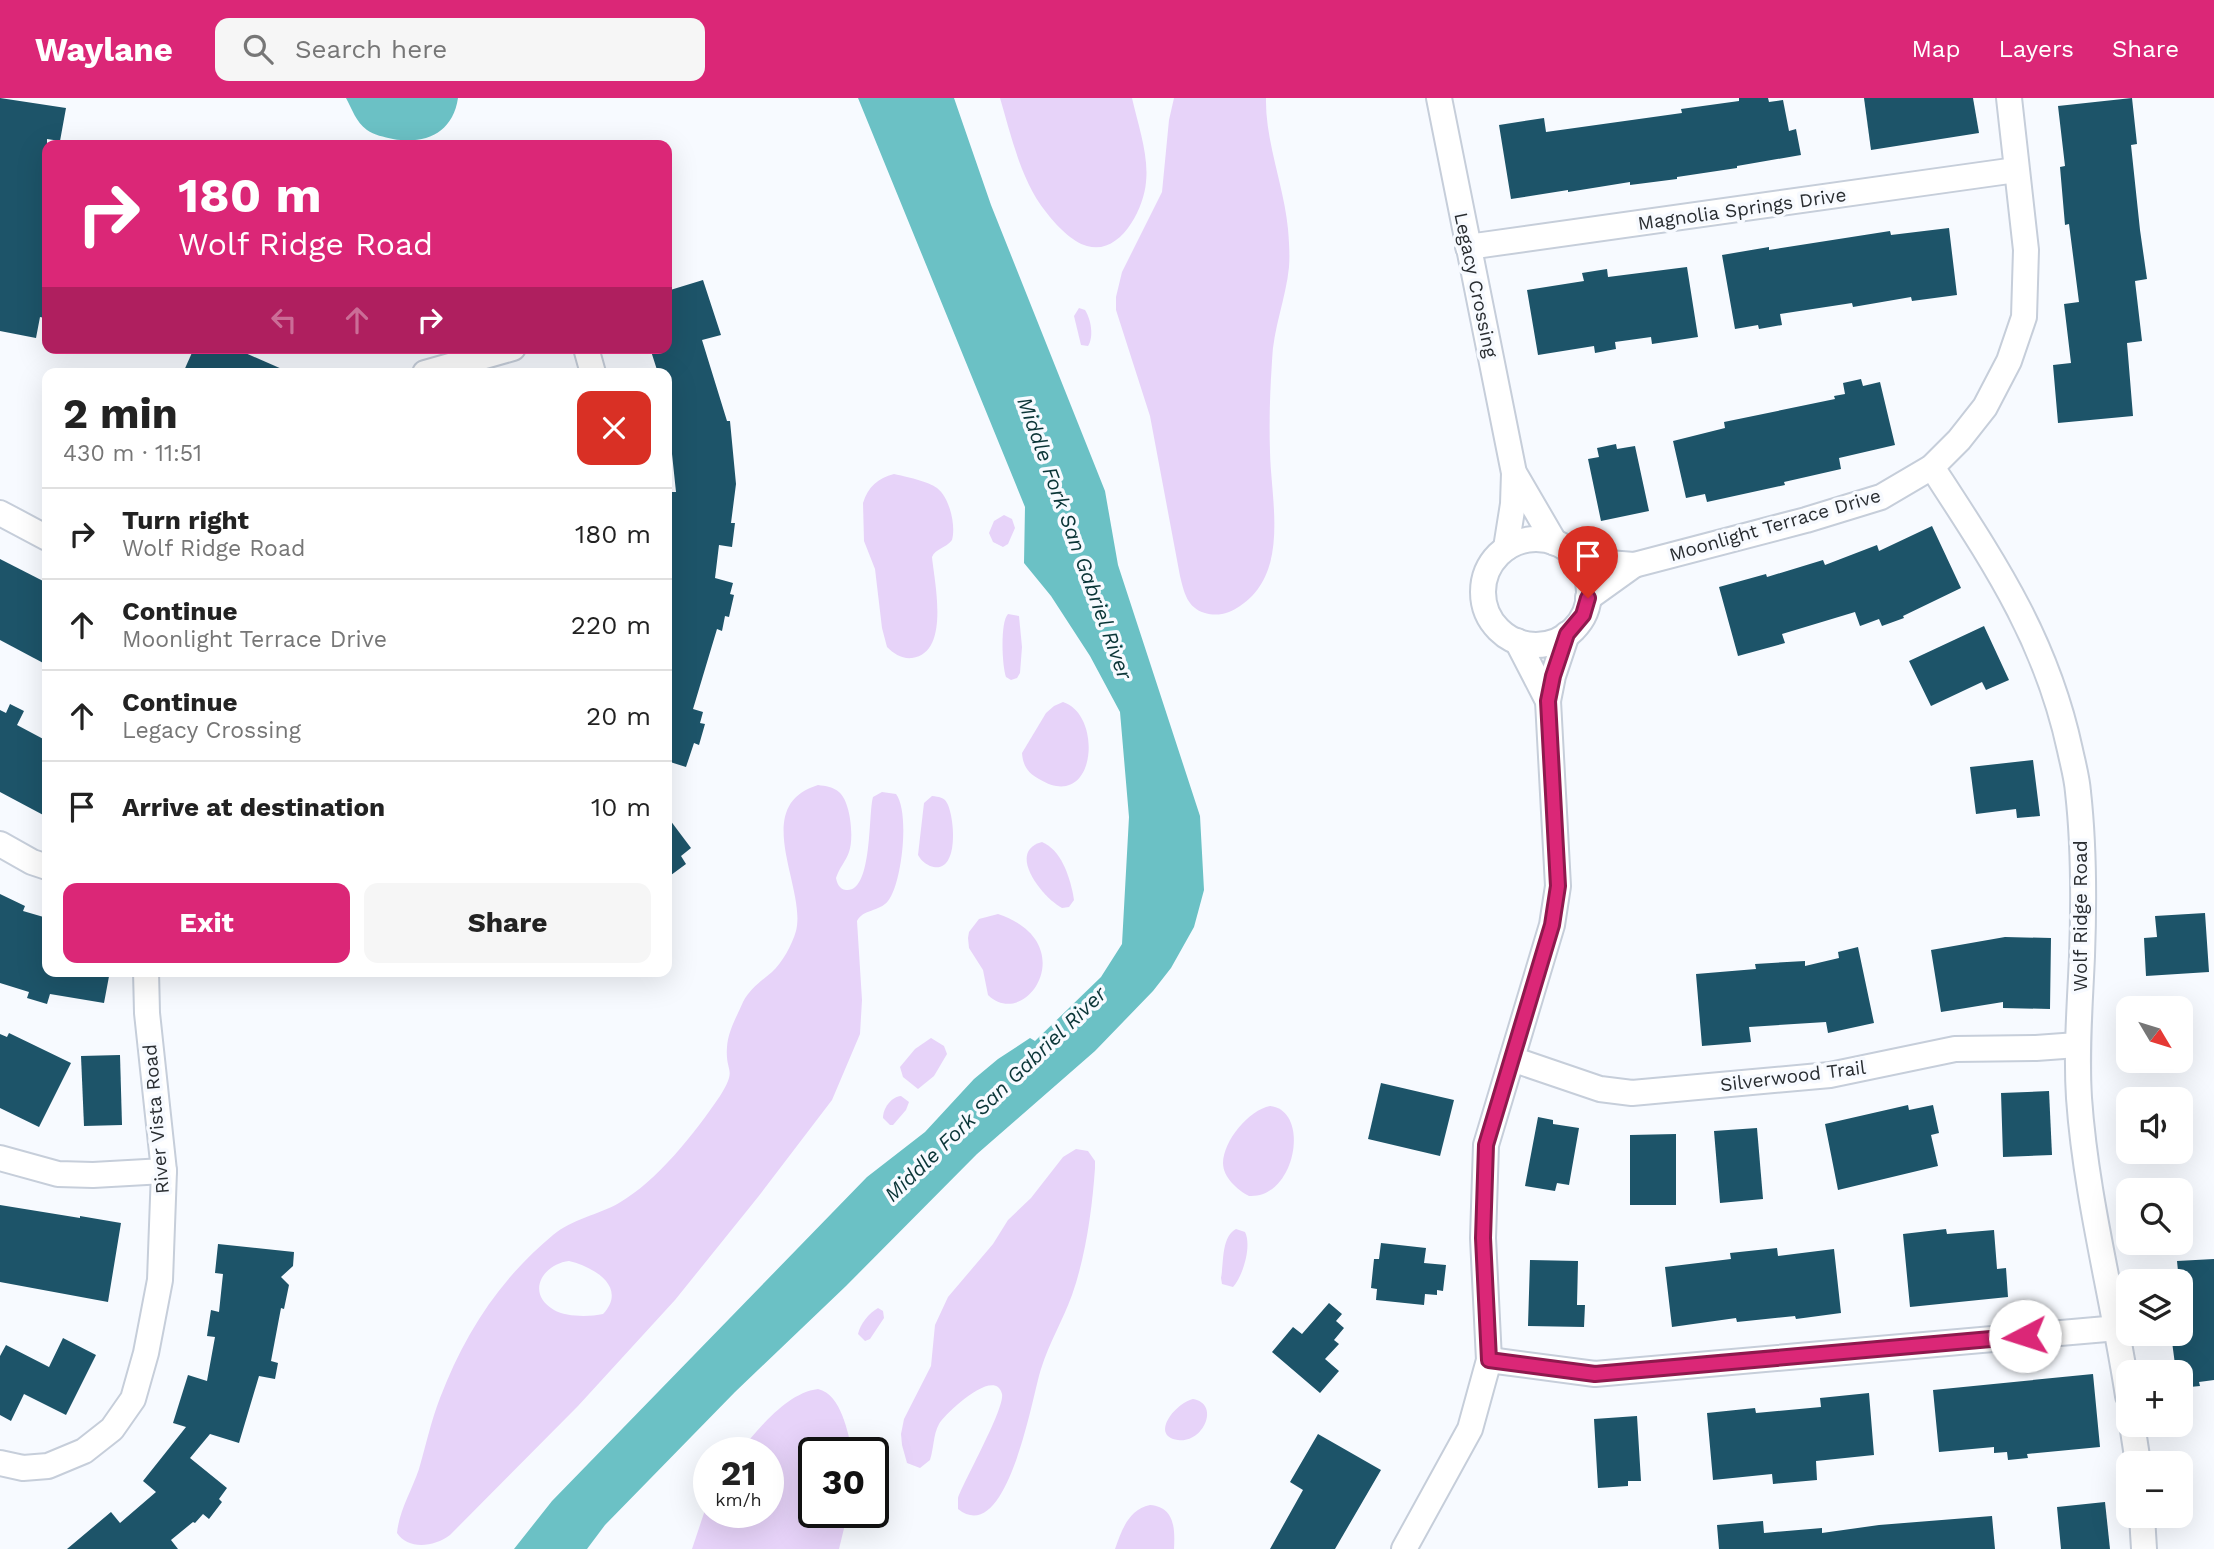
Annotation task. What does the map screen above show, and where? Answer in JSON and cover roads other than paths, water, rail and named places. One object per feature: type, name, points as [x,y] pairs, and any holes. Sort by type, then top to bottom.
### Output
[{"type":"street","name":"Legacy Crossing","points":[[1439,98],[1514,473],[1513,504],[1506,548],[1493,560],[1485,575],[1485,610],[1494,625],[1507,637],[1517,641]]},
{"type":"street","name":"Moonlight Terrace Drive","points":[[1564,549],[1608,563],[1634,565],[1806,520],[1881,497],[1931,467],[1959,440],[1985,407],[2009,361],[2024,317],[2026,250],[2009,98]]},
{"type":"street","name":"Magnolia Springs Drive","points":[[1468,247],[2016,170]]},
{"type":"street","points":[[443,368],[492,354]]},
{"type":"street","name":"Wolf Ridge Road","points":[[1931,467],[2005,580],[2038,645],[2061,708],[2078,790],[2082,869],[2082,953],[2077,1045],[2079,1099],[2089,1181],[2116,1318]]},
{"type":"street","name":"Legacy Crossing","points":[[1514,473],[1528,500],[1564,549],[1581,564],[1587,580],[1588,598]]},
{"type":"street","points":[[0,513],[42,535]]},
{"type":"street","points":[[1506,548],[1521,541],[1538,539],[1564,549]]},
{"type":"street","name":"Moonlight Terrace Drive","points":[[1588,598],[1634,565]]},
{"type":"street","points":[[1517,641],[1542,645],[1559,640],[1583,615],[1588,598]]},
{"type":"street","points":[[1404,1549],[1470,1429],[1489,1360],[1483,1238],[1486,1145],[1552,925],[1558,886],[1548,701],[1567,634]]},
{"type":"street","points":[[1517,641],[1548,701]]},
{"type":"street","points":[[0,844],[42,865]]},
{"type":"street","name":"River Vista Road","points":[[0,1463],[23,1468],[48,1466],[84,1451],[112,1429],[133,1399],[146,1353],[160,1280],[164,1171],[147,1013],[146,977]]},
{"type":"street","name":"Silverwood Trail","points":[[1512,1059],[1600,1089],[1632,1093],[1830,1075],[1955,1049],[2077,1045]]},
{"type":"street","points":[[0,1158],[58,1174],[164,1171]]},
{"type":"street","points":[[1489,1360],[1595,1374],[2116,1328]]},
{"type":"street","points":[[2143,1528],[2144,1549]]},
{"type":"water","points":[[346,98],[458,98],[455,110],[444,128],[426,138],[405,140],[383,137],[367,130],[357,119]]},
{"type":"water","name":"Middle Fork San Gabriel River","points":[[858,98],[954,98],[991,205],[1105,491],[1118,565],[1200,816],[1204,890],[1194,927],[1171,968],[1153,991],[1095,1051],[977,1154],[846,1286],[735,1392],[605,1525],[587,1549],[514,1549],[552,1501],[867,1177],[925,1132],[974,1079],[998,1059],[1030,1038],[1035,1041],[1101,977],[1122,944],[1129,817],[1120,712],[1090,656],[1051,596],[1024,563],[1025,507]]}]
